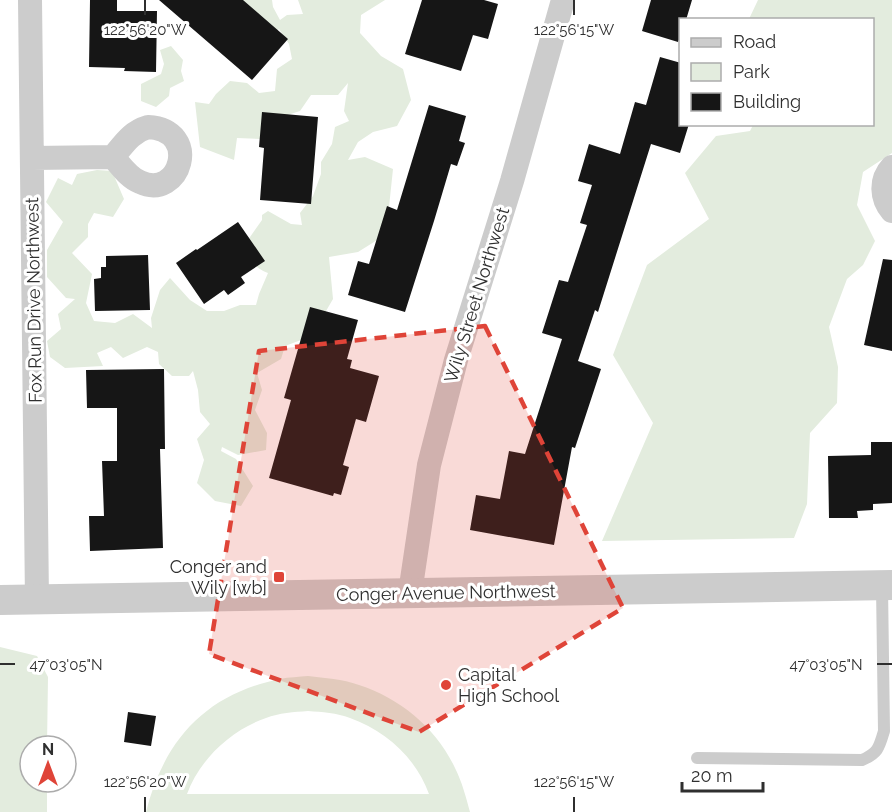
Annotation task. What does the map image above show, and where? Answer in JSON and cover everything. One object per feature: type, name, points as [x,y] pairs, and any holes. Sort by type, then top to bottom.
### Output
[{"type":"street","name":"Fox Run Drive Northwest","points":[[30,0],[37,600]]},
{"type":"street","name":"Wily Street Northwest","points":[[410,593],[429,465],[456,360],[512,181],[563,0]]},
{"type":"street","points":[[32,158],[113,157]]},
{"type":"street","points":[[892,167],[884,180],[883,190],[885,200],[892,211]]},
{"type":"street","name":"Conger Avenue Northwest","points":[[0,600],[887,586]]},
{"type":"lane","points":[[697,758],[862,760],[873,755],[880,745],[884,731],[887,586]]},
{"type":"highlighted area","points":[[485,326],[623,608],[419,732],[209,654],[259,351]]},
{"type":"green space","points":[[239,0],[272,0],[280,20],[287,15],[303,14],[298,0],[385,0],[361,15],[360,33],[381,56],[403,69],[411,100],[397,126],[373,132],[358,142],[348,160],[365,157],[393,169],[389,207],[382,237],[358,252],[329,257],[333,299],[322,323],[309,337],[285,346],[281,359],[257,373],[262,390],[255,410],[267,433],[266,450],[238,455],[222,447],[221,451],[236,459],[253,486],[241,506],[215,501],[197,483],[204,460],[197,439],[210,424],[200,412],[193,371],[189,376],[172,376],[159,364],[158,352],[147,347],[123,358],[111,347],[97,353],[103,366],[65,368],[50,357],[47,341],[61,329],[58,314],[75,299],[66,298],[47,277],[47,250],[63,222],[46,202],[58,178],[72,185],[77,174],[97,170],[112,171],[124,199],[113,217],[94,213],[88,224],[88,237],[72,253],[92,274],[86,303],[94,321],[115,323],[133,314],[152,328],[151,318],[160,290],[170,278],[190,300],[207,311],[224,311],[240,305],[256,305],[268,273],[256,266],[245,247],[262,220],[262,215],[268,211],[291,224],[302,225],[300,213],[313,196],[321,174],[321,162],[332,144],[335,127],[349,121],[344,111],[348,83],[338,95],[311,95],[300,111],[275,119],[261,139],[237,138],[234,160],[200,147],[195,102],[209,104],[230,81],[247,83],[259,93],[275,91],[277,69],[292,59],[289,44],[279,29],[269,39]]},
{"type":"green space","points":[[758,0],[892,0],[892,153],[863,172],[857,205],[875,241],[863,265],[847,279],[829,327],[838,367],[837,403],[810,433],[807,504],[794,538],[602,541],[653,423],[613,355],[647,265],[709,219],[685,173],[716,136],[750,131],[752,126],[874,126],[874,18],[749,18]]},
{"type":"green space","points":[[171,46],[183,60],[181,71],[184,81],[170,88],[169,96],[156,107],[141,101],[141,84],[161,74],[164,64],[160,50]]},
{"type":"green space","points":[[0,647],[37,656],[48,677],[47,734],[18,734],[18,794],[47,794],[47,812],[0,812]]},
{"type":"green space","points":[[308,676],[359,685],[389,698],[416,717],[438,740],[455,768],[470,812],[146,812],[164,763],[192,724],[230,696],[254,686],[283,678]],"holes":[[[308,711],[350,718],[376,730],[408,758],[429,794],[187,794],[208,758],[229,738],[266,718]]]},
{"type":"building","points":[[90,0],[117,0],[117,11],[157,11],[156,72],[89,67]]},
{"type":"building","points":[[159,0],[243,0],[288,39],[252,80]]},
{"type":"building","points":[[422,0],[484,0],[498,4],[488,39],[473,35],[461,71],[405,54]]},
{"type":"building","points":[[651,0],[692,0],[687,18],[679,18],[678,42],[642,31]]},
{"type":"building","points":[[660,57],[679,62],[679,126],[688,126],[680,153],[651,144],[598,312],[595,310],[578,361],[601,369],[575,448],[572,447],[554,545],[470,530],[476,495],[500,499],[509,451],[525,454],[562,339],[542,333],[559,280],[568,282],[587,225],[580,223],[592,185],[578,181],[589,144],[620,154],[635,102],[646,105]]},
{"type":"building","points":[[429,105],[466,116],[459,141],[465,143],[457,166],[451,164],[405,312],[348,295],[358,261],[369,264],[387,206],[397,210]]},
{"type":"building","points":[[262,112],[318,117],[311,204],[260,200],[264,148],[259,147]]},
{"type":"building","points":[[238,222],[265,261],[241,277],[245,283],[228,295],[224,290],[204,304],[176,263]]},
{"type":"building","points":[[148,255],[150,310],[95,311],[94,279],[101,278],[101,267],[106,267],[106,256]]},
{"type":"building","points":[[883,259],[892,260],[892,351],[864,345]]},
{"type":"building","points":[[310,307],[358,320],[347,359],[352,360],[350,368],[379,376],[366,422],[356,419],[343,465],[349,467],[341,495],[334,493],[333,496],[269,478],[291,400],[284,398]]},
{"type":"building","points":[[164,369],[165,449],[160,449],[163,548],[90,551],[89,516],[104,516],[102,461],[117,461],[117,408],[87,408],[86,370]]},
{"type":"building","points":[[871,442],[892,442],[892,503],[873,504],[873,510],[857,511],[858,518],[829,518],[828,456],[871,455]]},
{"type":"building","points":[[128,712],[156,716],[151,746],[124,742]]},
{"type":"place","name":"Conger and Wily [wb]","points":[[279,577]]},
{"type":"place","name":"Capital High School","points":[[446,685]]}]
